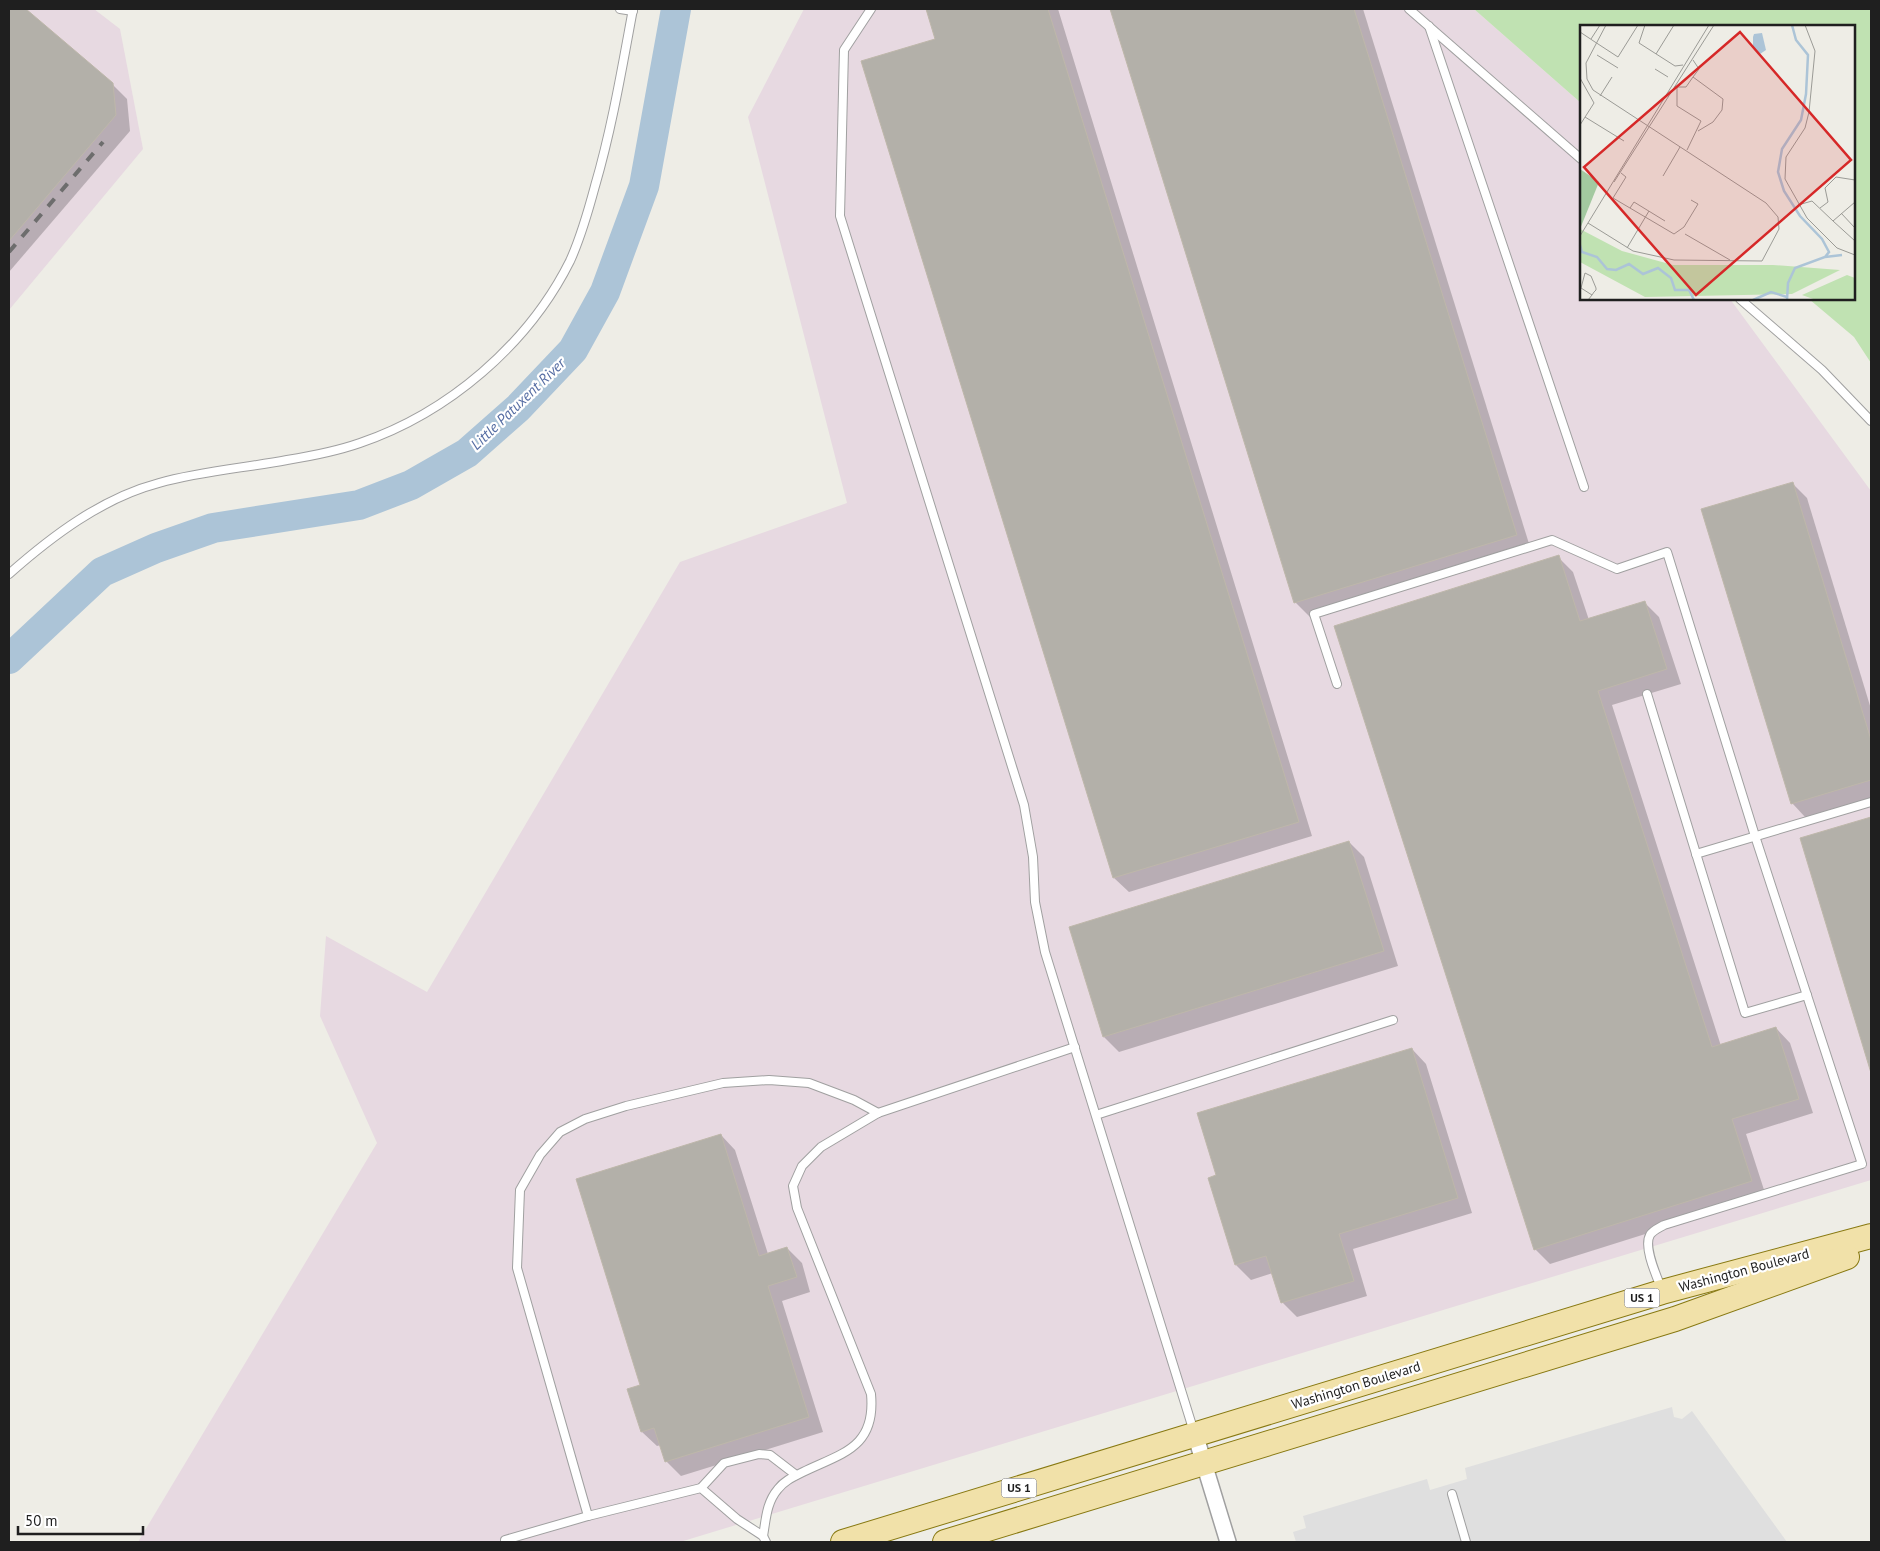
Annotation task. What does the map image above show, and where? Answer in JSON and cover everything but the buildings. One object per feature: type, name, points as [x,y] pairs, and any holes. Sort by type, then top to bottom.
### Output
[{"type":"main road","name":"Washington Boulevard","points":[[843,1542],[1662,1292],[1871,1236]]},
{"type":"main road","name":"Washington Boulevard","points":[[945,1542],[1675,1319],[1871,1248]]},
{"type":"street","points":[[1194,1434],[1205,1463],[1228,1542]]},
{"type":"lane","points":[[9,574],[41,546],[83,516],[124,496],[158,483],[288,460],[360,443],[427,412],[457,393],[488,366],[521,334],[545,302],[570,262],[586,222],[618,95],[633,10],[620,9]]},
{"type":"lane","points":[[872,9],[844,50],[840,216],[1024,805],[1033,858],[1035,902],[1045,952],[1194,1434]]},
{"type":"lane","points":[[1409,9],[1580,158]]},
{"type":"lane","points":[[1429,26],[1584,487]]},
{"type":"lane","points":[[1741,300],[1822,370],[1871,421]]},
{"type":"lane","points":[[1337,684],[1314,614],[1552,540],[1617,569],[1666,552],[1755,836],[1862,1164],[1653,1231],[1649,1236],[1648,1243],[1662,1292]]},
{"type":"lane","points":[[1647,694],[1745,1014],[1807,995]]},
{"type":"lane","points":[[1696,854],[1871,802]]},
{"type":"lane","points":[[1096,1115],[1393,1020]]},
{"type":"lane","points":[[701,1488],[764,1539],[768,1506],[777,1490],[786,1480],[838,1456],[855,1445],[867,1430],[873,1412],[871,1394],[797,1208],[793,1186],[802,1166],[821,1147],[878,1113],[1075,1047]]},
{"type":"lane","points":[[588,1516],[517,1268],[520,1190],[540,1155],[560,1132],[585,1119],[626,1106],[723,1083],[769,1080],[809,1083],[854,1100],[878,1113]]},
{"type":"lane","points":[[505,1542],[505,1540],[588,1516],[701,1488],[724,1463],[759,1454],[770,1455],[796,1475]]},
{"type":"lane","points":[[1452,1494],[1466,1542]]},
{"type":"shaded area","points":[[9,9],[94,9],[120,29],[143,149],[9,310]]},
{"type":"shaded area","points":[[804,9],[1474,9],[1580,102],[1580,300],[1731,300],[1871,491],[1871,1180],[680,1542],[138,1542],[377,1143],[320,1016],[326,936],[427,992],[680,562],[847,503],[748,117]]},
{"type":"shaded area","points":[[1672,1407],[1674,1417],[1682,1419],[1692,1411],[1787,1542],[1296,1542],[1293,1532],[1306,1528],[1303,1516],[1427,1479],[1430,1490],[1467,1479],[1465,1468]]},
{"type":"green space","points":[[1474,9],[1871,9],[1871,363],[1854,337],[1810,300],[1855,300],[1855,25],[1580,25],[1580,102]]},
{"type":"waterway","name":"Little Patuxent River","points":[[9,659],[102,572],[156,548],[213,528],[359,505],[411,485],[467,453],[518,408],[573,350],[605,292],[644,186],[676,9]]},
{"type":"railway","points":[[9,252],[103,142]]}]
